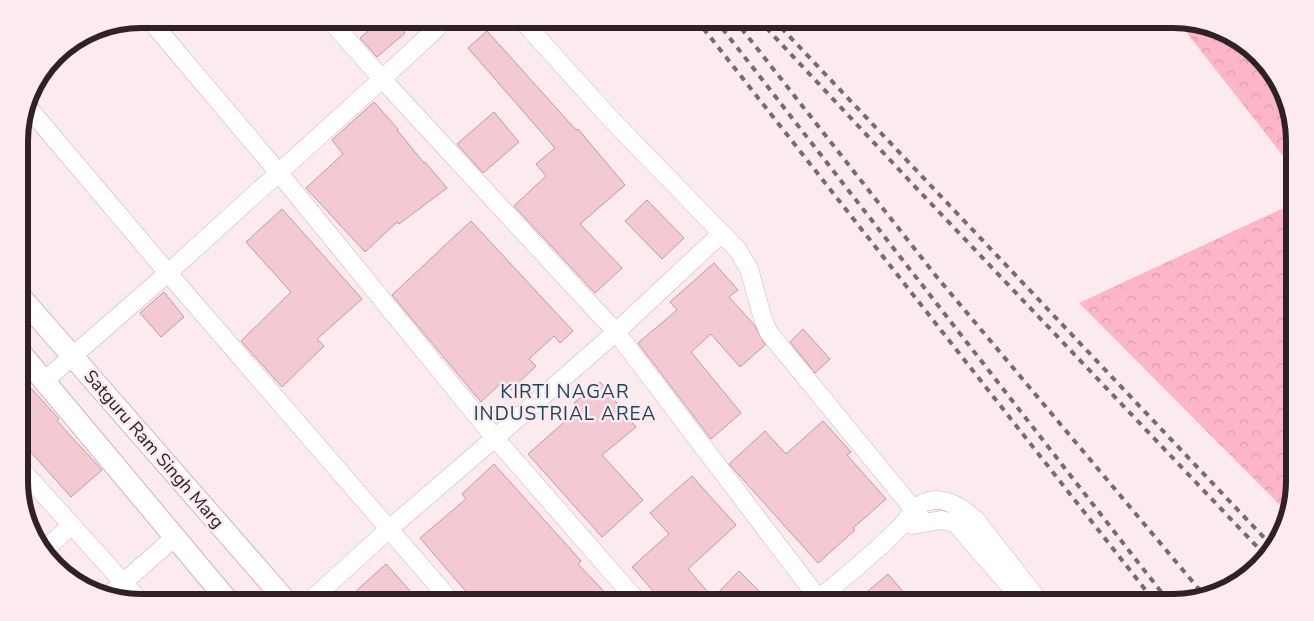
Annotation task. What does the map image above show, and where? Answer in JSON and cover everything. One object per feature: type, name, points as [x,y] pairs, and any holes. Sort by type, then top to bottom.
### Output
[{"type":"main road","name":"Satguru Ram Singh Marg","points":[[28,305],[281,594]]},
{"type":"main road","points":[[28,362],[222,594]]},
{"type":"street","points":[[157,28],[279,172],[495,438],[631,594]]},
{"type":"street","points":[[337,28],[382,80],[616,332],[812,593]]},
{"type":"street","points":[[44,381],[168,273],[382,80],[432,28]]},
{"type":"street","points":[[528,28],[619,127],[737,249],[749,268],[763,320],[769,333],[919,516],[955,523],[1015,593]]},
{"type":"street","points":[[31,111],[445,594]]},
{"type":"street","points":[[318,594],[389,528],[616,332],[722,233]]},
{"type":"street","points":[[28,477],[134,594]]},
{"type":"street","points":[[827,593],[901,527],[919,516],[924,502],[937,501],[948,501],[962,508],[974,519],[1033,593]]},
{"type":"street","points":[[49,546],[71,526]]},
{"type":"street","points":[[114,590],[175,537]]},
{"type":"green space","points":[[1183,28],[1203,31],[1230,43],[1242,51],[1263,72],[1278,97],[1283,111],[1286,126],[1286,160]]},
{"type":"green space","points":[[1286,207],[1286,488],[1283,508],[1079,303]]},
{"type":"building","points":[[372,28],[401,28],[405,33],[377,57],[360,38]]},
{"type":"building","points":[[487,31],[576,130],[578,129],[625,185],[580,224],[622,268],[595,293],[514,206],[546,176],[536,164],[555,148],[468,48]]},
{"type":"building","points":[[374,102],[447,188],[399,224],[397,222],[365,252],[306,188],[343,154],[332,140]]},
{"type":"building","points":[[494,112],[519,142],[483,173],[457,144]]},
{"type":"building","points":[[647,200],[684,238],[662,259],[625,221]]},
{"type":"building","points":[[282,209],[362,299],[317,339],[324,346],[282,387],[241,341],[291,292],[246,242]]},
{"type":"building","points":[[471,221],[573,331],[560,343],[554,336],[529,359],[536,366],[511,390],[502,382],[481,402],[392,295]]},
{"type":"building","points":[[714,263],[738,290],[729,297],[755,326],[765,345],[740,367],[711,334],[691,352],[741,413],[711,439],[638,343],[677,310],[670,302]]},
{"type":"building","points":[[164,292],[184,317],[161,337],[140,313]]},
{"type":"building","points":[[803,329],[830,359],[815,373],[790,342]]},
{"type":"building","points":[[600,382],[636,427],[602,455],[643,500],[602,537],[528,454],[579,409],[574,403]]},
{"type":"building","points":[[28,385],[59,419],[57,421],[102,470],[71,497],[29,450],[31,449],[28,446]]},
{"type":"building","points":[[823,421],[851,452],[847,455],[886,499],[818,563],[729,464],[765,431],[786,454]]},
{"type":"building","points":[[494,464],[581,561],[578,564],[606,594],[468,594],[420,538],[466,499],[462,494]]},
{"type":"building","points":[[692,476],[736,525],[688,569],[709,593],[655,594],[632,567],[669,534],[650,513]]},
{"type":"building","points":[[386,564],[413,594],[353,594]]},
{"type":"building","points":[[739,571],[759,591],[757,593],[717,593]]},
{"type":"building","points":[[888,574],[905,593],[865,593]]},
{"type":"railway","points":[[703,28],[1148,593]]},
{"type":"railway","points":[[722,28],[1162,593]]},
{"type":"railway","points":[[741,28],[936,276],[1200,591]]},
{"type":"railway","points":[[766,28],[1261,551]]},
{"type":"railway","points":[[782,28],[1268,542]]},
{"type":"district","name":"KIRTI NAGAR INDUSTRIAL AREA","points":[[565,402]]}]
